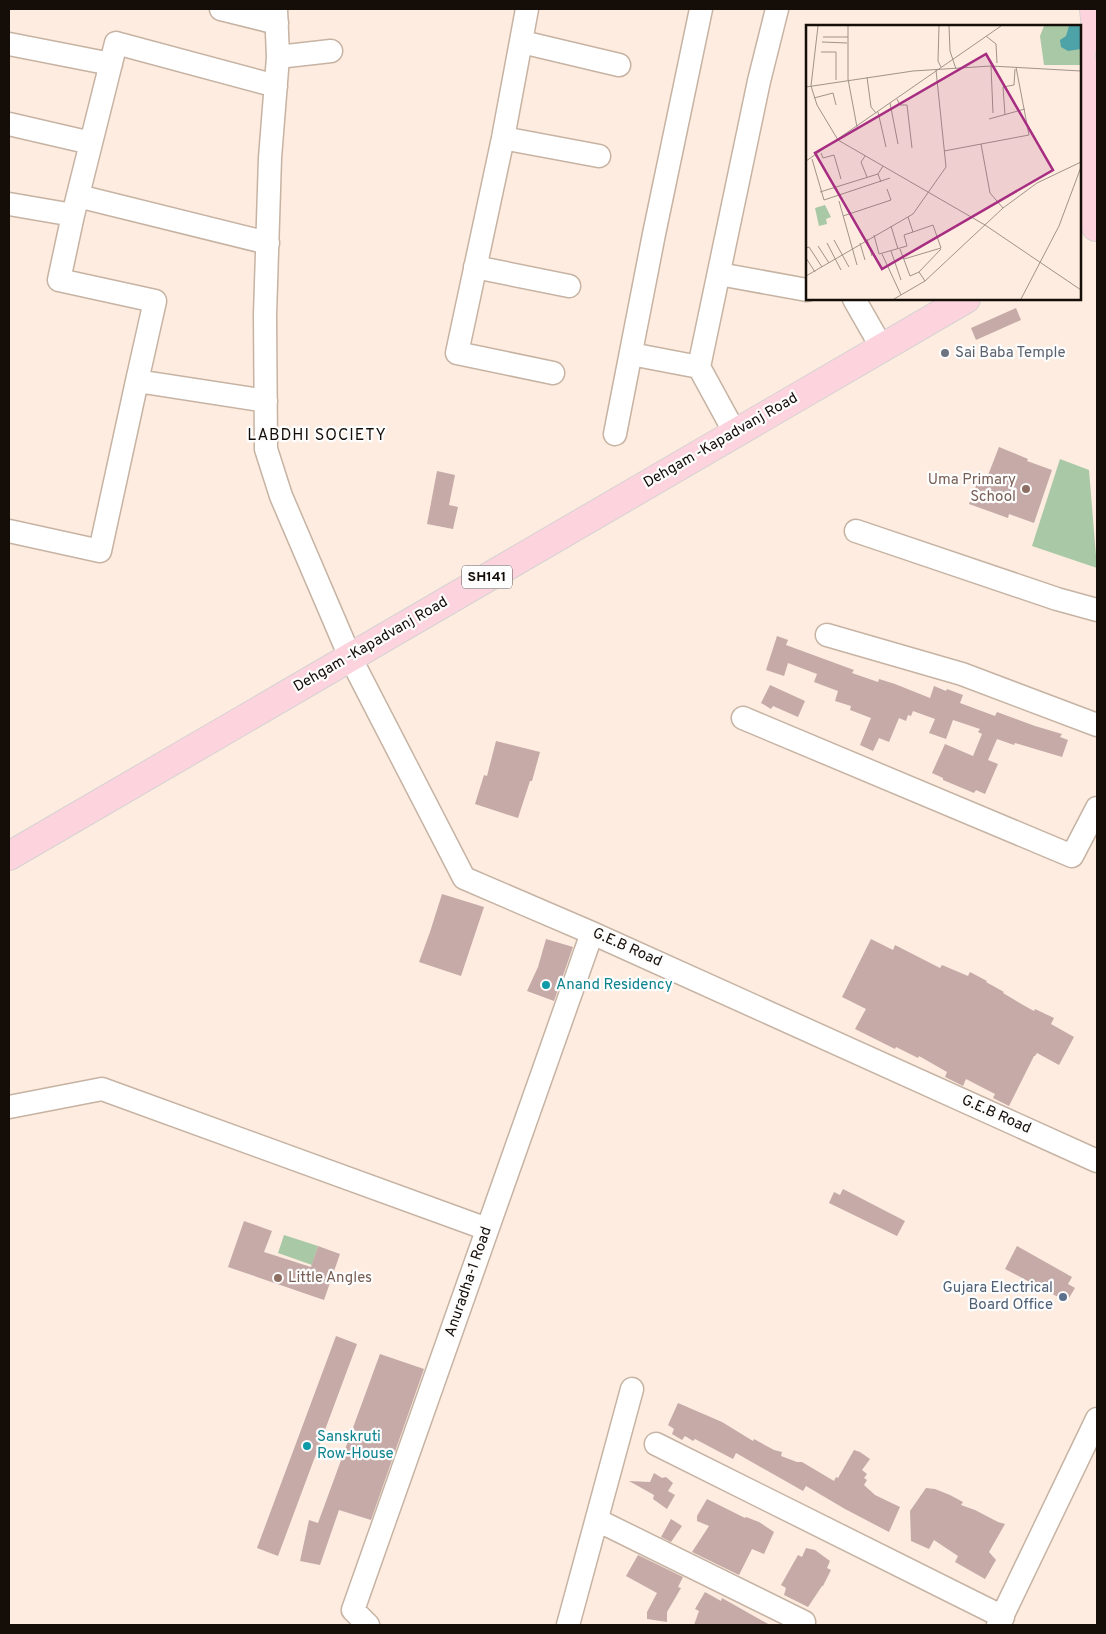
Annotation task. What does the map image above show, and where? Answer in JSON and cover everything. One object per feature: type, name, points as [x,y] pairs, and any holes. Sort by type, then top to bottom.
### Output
[{"type":"main road","points":[[1077,9],[1079,25]]},
{"type":"main road","points":[[1094,9],[1097,38]]},
{"type":"main road","points":[[1081,61],[1091,230]]},
{"type":"main road","name":"Dehgam -Kapadvanj Road","points":[[9,856],[964,300]]},
{"type":"street","points":[[222,9],[276,16]]},
{"type":"street","points":[[527,9],[503,138],[457,353],[553,373]]},
{"type":"street","points":[[615,434],[701,9]]},
{"type":"street","points":[[735,433],[699,367],[759,81],[777,9]]},
{"type":"street","name":"G.E.B Road","points":[[276,16],[278,57],[270,158],[265,315],[266,449],[280,496],[350,657],[464,878],[592,933],[1097,1161]]},
{"type":"street","points":[[522,42],[619,65]]},
{"type":"street","points":[[9,532],[100,551],[156,301],[59,280],[116,43],[276,86]]},
{"type":"street","points":[[9,44],[111,64]]},
{"type":"street","points":[[278,57],[331,51]]},
{"type":"street","points":[[9,124],[91,143]]},
{"type":"street","points":[[503,138],[599,156]]},
{"type":"street","points":[[9,204],[76,206],[268,243]]},
{"type":"street","points":[[475,267],[569,286]]},
{"type":"street","points":[[719,274],[806,290]]},
{"type":"street","points":[[855,300],[882,348]]},
{"type":"street","points":[[631,354],[699,367]]},
{"type":"street","points":[[137,381],[266,401]]},
{"type":"street","points":[[856,531],[1057,599],[1097,610]]},
{"type":"street","points":[[827,635],[962,674],[1097,725]]},
{"type":"street","points":[[743,718],[1072,856],[1097,808]]},
{"type":"street","name":"Anuradha-1 Road","points":[[368,1625],[353,1610],[592,933]]},
{"type":"street","points":[[9,1107],[102,1089],[487,1228]]},
{"type":"street","points":[[568,1625],[632,1389]]},
{"type":"street","points":[[656,1444],[1000,1621],[1097,1419]]},
{"type":"street","points":[[597,1520],[804,1622],[802,1625]]},
{"type":"green space","points":[[1060,459],[1089,470],[1097,568],[1032,546]]},
{"type":"green space","points":[[284,1235],[318,1246],[312,1265],[278,1253]]},
{"type":"building","points":[[1016,308],[1021,320],[976,340],[971,328]]},
{"type":"building","points":[[999,447],[1028,459],[1027,461],[1052,470],[1034,523],[1009,514],[1008,518],[969,504],[978,481],[985,483]]},
{"type":"building","points":[[437,471],[455,475],[449,505],[458,507],[453,529],[427,524]]},
{"type":"building","points":[[777,636],[788,640],[786,645],[854,670],[852,673],[878,682],[879,679],[930,698],[934,686],[946,691],[947,689],[963,695],[960,703],[995,716],[997,712],[1062,734],[1060,737],[1068,740],[1062,757],[997,739],[988,760],[998,764],[985,794],[976,790],[974,793],[943,780],[943,778],[932,773],[945,744],[973,756],[982,734],[978,732],[980,729],[953,720],[946,739],[929,733],[935,719],[913,711],[911,716],[908,715],[906,721],[899,718],[889,742],[879,738],[873,751],[860,745],[871,718],[850,710],[851,706],[835,701],[838,691],[814,682],[817,674],[788,663],[784,676],[766,670]]},
{"type":"building","points":[[770,685],[805,701],[798,717],[773,706],[771,709],[761,703]]},
{"type":"building","points":[[496,741],[540,752],[532,781],[530,781],[518,818],[475,804],[484,775],[487,776]]},
{"type":"building","points":[[442,894],[484,907],[461,976],[419,962]]},
{"type":"building","points":[[546,939],[573,947],[554,1001],[527,991],[538,967]]},
{"type":"building","points":[[871,939],[893,950],[895,945],[940,968],[942,965],[968,976],[970,972],[1023,1005],[1054,1018],[1051,1024],[1074,1037],[1059,1065],[1037,1053],[1009,1106],[993,1098],[995,1094],[966,1079],[963,1086],[945,1077],[947,1072],[919,1056],[918,1058],[896,1047],[895,1049],[855,1029],[866,1009],[842,997]]},
{"type":"building","points":[[843,1189],[905,1221],[897,1236],[829,1203],[834,1192],[840,1195]]},
{"type":"building","points":[[244,1221],[272,1231],[264,1252],[311,1267],[318,1246],[340,1254],[324,1300],[228,1267]]},
{"type":"building","points":[[1017,1246],[1072,1277],[1068,1284],[1075,1288],[1069,1298],[1062,1294],[1060,1298],[1005,1269]]},
{"type":"building","name":"Sanskruti Row-House","points":[[336,1336],[357,1344],[278,1556],[257,1548]]},
{"type":"building","points":[[380,1354],[424,1369],[371,1520],[339,1510],[320,1565],[300,1561],[309,1520],[318,1523]]},
{"type":"building","points":[[678,1403],[722,1422],[753,1441],[754,1439],[774,1450],[782,1452],[781,1456],[802,1462],[834,1481],[836,1477],[838,1478],[854,1450],[860,1452],[870,1459],[862,1470],[867,1474],[864,1478],[867,1480],[864,1485],[875,1495],[900,1507],[889,1532],[806,1486],[803,1491],[736,1453],[733,1459],[695,1439],[693,1441],[685,1436],[682,1440],[672,1434],[674,1429],[668,1425]]},
{"type":"building","points":[[654,1473],[662,1478],[666,1477],[673,1483],[668,1491],[675,1495],[667,1509],[653,1499],[654,1495],[629,1481],[650,1482]]},
{"type":"building","points":[[926,1488],[935,1489],[950,1495],[963,1502],[961,1505],[1005,1524],[989,1552],[996,1560],[985,1579],[955,1562],[958,1556],[934,1540],[929,1549],[911,1541],[910,1511]]},
{"type":"building","points":[[707,1499],[745,1518],[759,1522],[774,1532],[764,1554],[752,1549],[739,1575],[692,1552],[709,1526],[697,1521],[697,1516]]},
{"type":"building","points":[[671,1519],[682,1526],[671,1542],[661,1537]]},
{"type":"building","points":[[806,1548],[815,1550],[830,1561],[827,1568],[831,1570],[823,1586],[808,1607],[784,1595],[786,1588],[781,1585],[798,1555],[802,1557]]},
{"type":"building","points":[[638,1555],[683,1577],[678,1587],[681,1588],[667,1612],[667,1622],[647,1619],[647,1612],[657,1593],[626,1576]]},
{"type":"building","points":[[705,1592],[721,1601],[722,1598],[770,1625],[694,1625],[699,1611],[695,1609]]},
{"type":"place","name":"Sai Baba Temple","points":[[945,353]]},
{"type":"place","name":"Uma Primary School","points":[[1026,489]]},
{"type":"place","name":"Anand Residency","points":[[546,985]]},
{"type":"place","name":"Little Angles","points":[[278,1278]]},
{"type":"place","name":"Gujara Electrical Board Office","points":[[1063,1297]]},
{"type":"place","name":"Sanskruti Row-House","points":[[307,1446]]},
{"type":"district","name":"LABDHI SOCIETY","points":[[317,436]]}]
